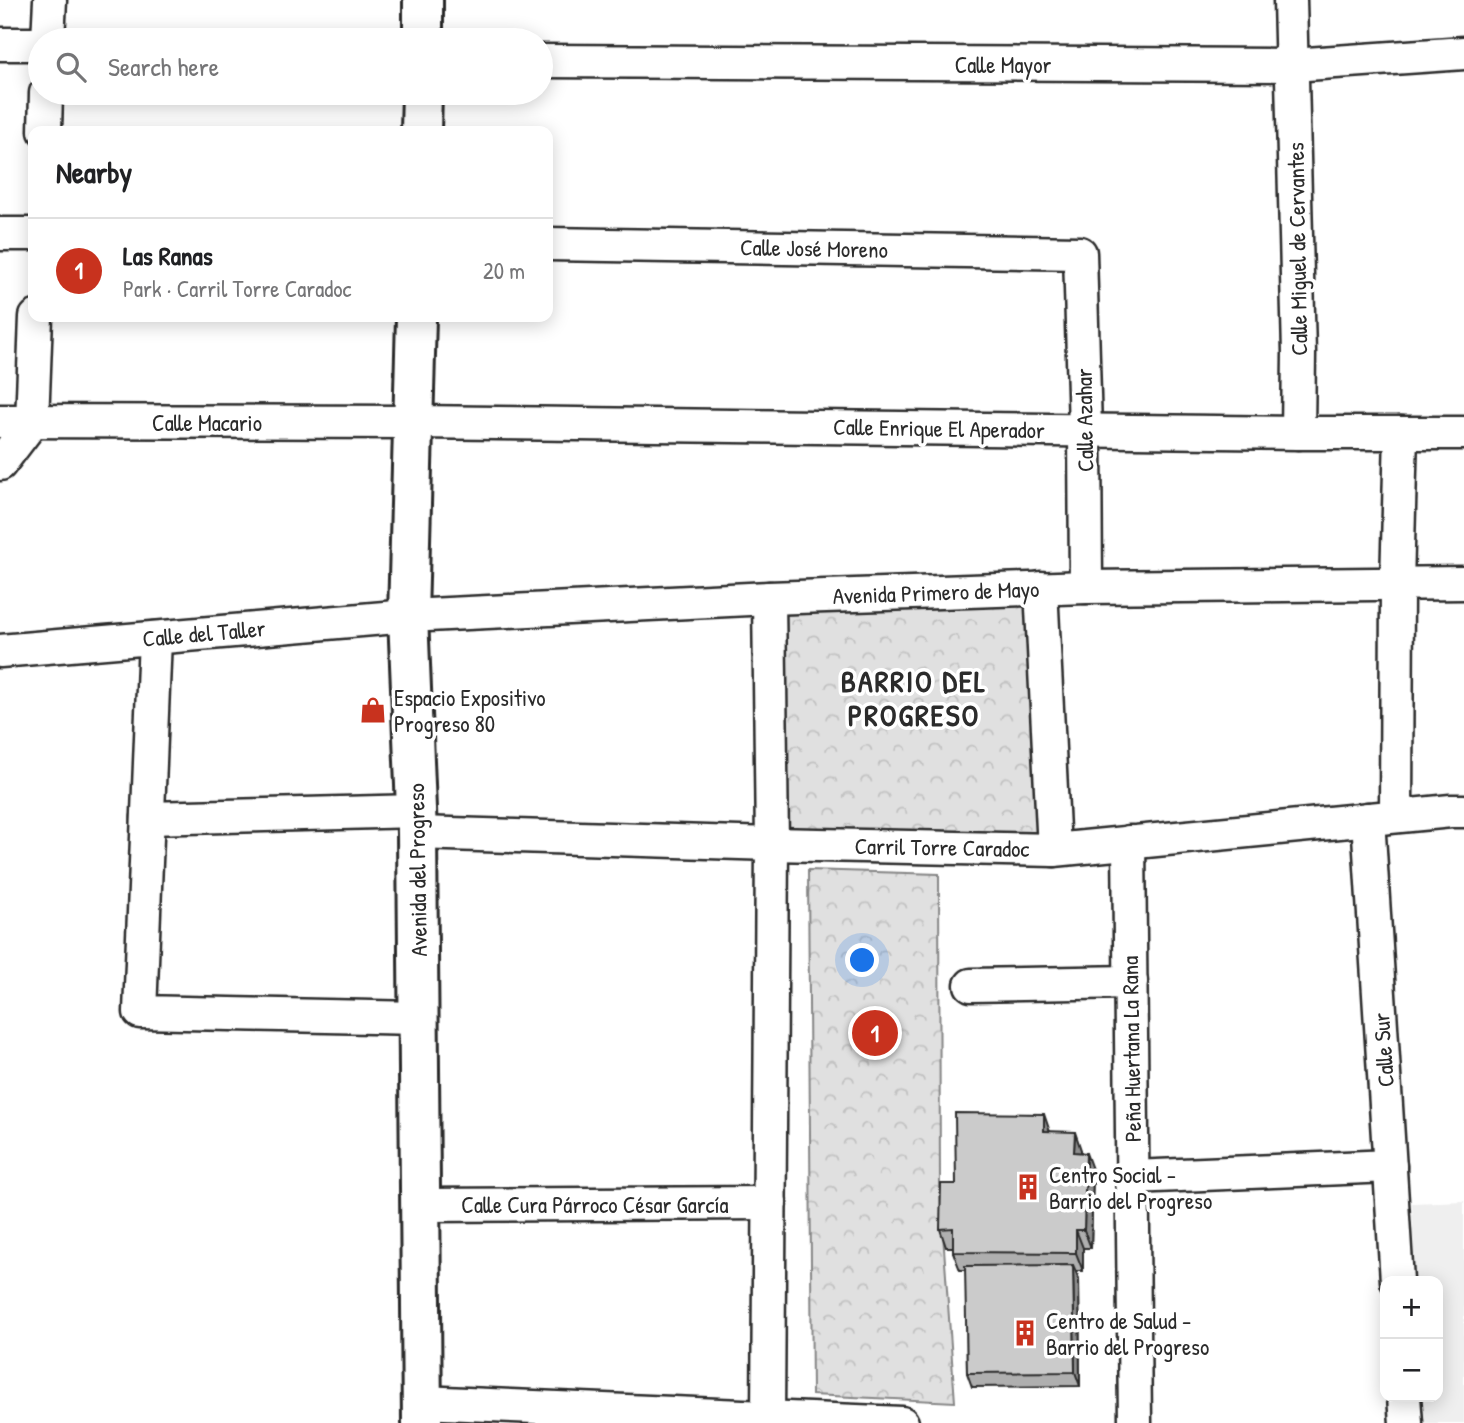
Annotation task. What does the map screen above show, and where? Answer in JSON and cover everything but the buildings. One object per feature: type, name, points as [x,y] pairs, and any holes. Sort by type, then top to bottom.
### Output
[{"type":"main road","points":[[423,0],[423,28]]},
{"type":"main road","points":[[421,126],[422,105]]},
{"type":"main road","name":"Avenida del Progreso","points":[[416,322],[408,616],[417,822],[422,1412]]},
{"type":"street","points":[[49,28],[50,0]]},
{"type":"street","name":"Calle Miguel de Cervantes","points":[[1290,0],[1299,353],[1298,433]]},
{"type":"street","points":[[0,44],[28,44]]},
{"type":"street","name":"Calle Mayor","points":[[553,61],[1292,65],[1464,52]]},
{"type":"street","points":[[44,126],[45,105]]},
{"type":"street","points":[[0,234],[28,234]]},
{"type":"street","name":"Calle José Moreno","points":[[553,244],[1080,253]]},
{"type":"street","name":"Calle Azahar","points":[[1080,253],[1086,587]]},
{"type":"street","points":[[0,464],[32,422],[36,322]]},
{"type":"street","name":"Calle Macario","points":[[0,421],[414,422]]},
{"type":"street","name":"Calle Enrique El Aperador","points":[[414,422],[1464,433]]},
{"type":"street","name":"Calle Sur","points":[[1397,1276],[1390,1166],[1382,818],[1397,584],[1401,433]]},
{"type":"street","name":"Avenida Primero de Mayo","points":[[408,616],[1041,588],[1464,583]]},
{"type":"street","points":[[1041,588],[1054,850]]},
{"type":"street","points":[[768,1418],[772,844],[769,598]]},
{"type":"street","name":"Calle del Taller","points":[[0,651],[408,616]]},
{"type":"street","points":[[155,638],[140,1012],[419,1018]]},
{"type":"street","name":"Carril Torre Caradoc","points":[[148,818],[417,822],[772,844],[1054,850],[1464,811]]},
{"type":"street","name":"Peña Huertana La Rana","points":[[1129,842],[1135,1423]]},
{"type":"street","points":[[971,985],[1131,982]]},
{"type":"street","points":[[1133,1177],[1390,1166]]},
{"type":"street","name":"Calle Cura Párroco César García","points":[[421,1205],[770,1203]]},
{"type":"street","points":[[1405,1402],[1406,1423]]},
{"type":"street","points":[[422,1412],[902,1423]]},
{"type":"shaded area","points":[[1464,1201],[1464,1423],[1420,1423],[1419,1402],[1443,1402],[1443,1276],[1415,1276],[1412,1203]]},
{"type":"green space","points":[[1041,588],[1054,849],[772,844],[769,598]]},
{"type":"green space","points":[[808,870],[939,874],[940,1192],[955,1402],[812,1395]]},
{"type":"place","name":"Espacio Expositivo Progreso 80","points":[[373,710]]},
{"type":"place","name":"Las Ranas","points":[[875,1033]]},
{"type":"place","name":"Centro Social - Barrio del Progreso","points":[[1028,1187]]},
{"type":"place","name":"Centro de Salud - Barrio del Progreso","points":[[1025,1333]]},
{"type":"district","name":"BARRIO DEL PROGRESO","points":[[914,698]]}]
